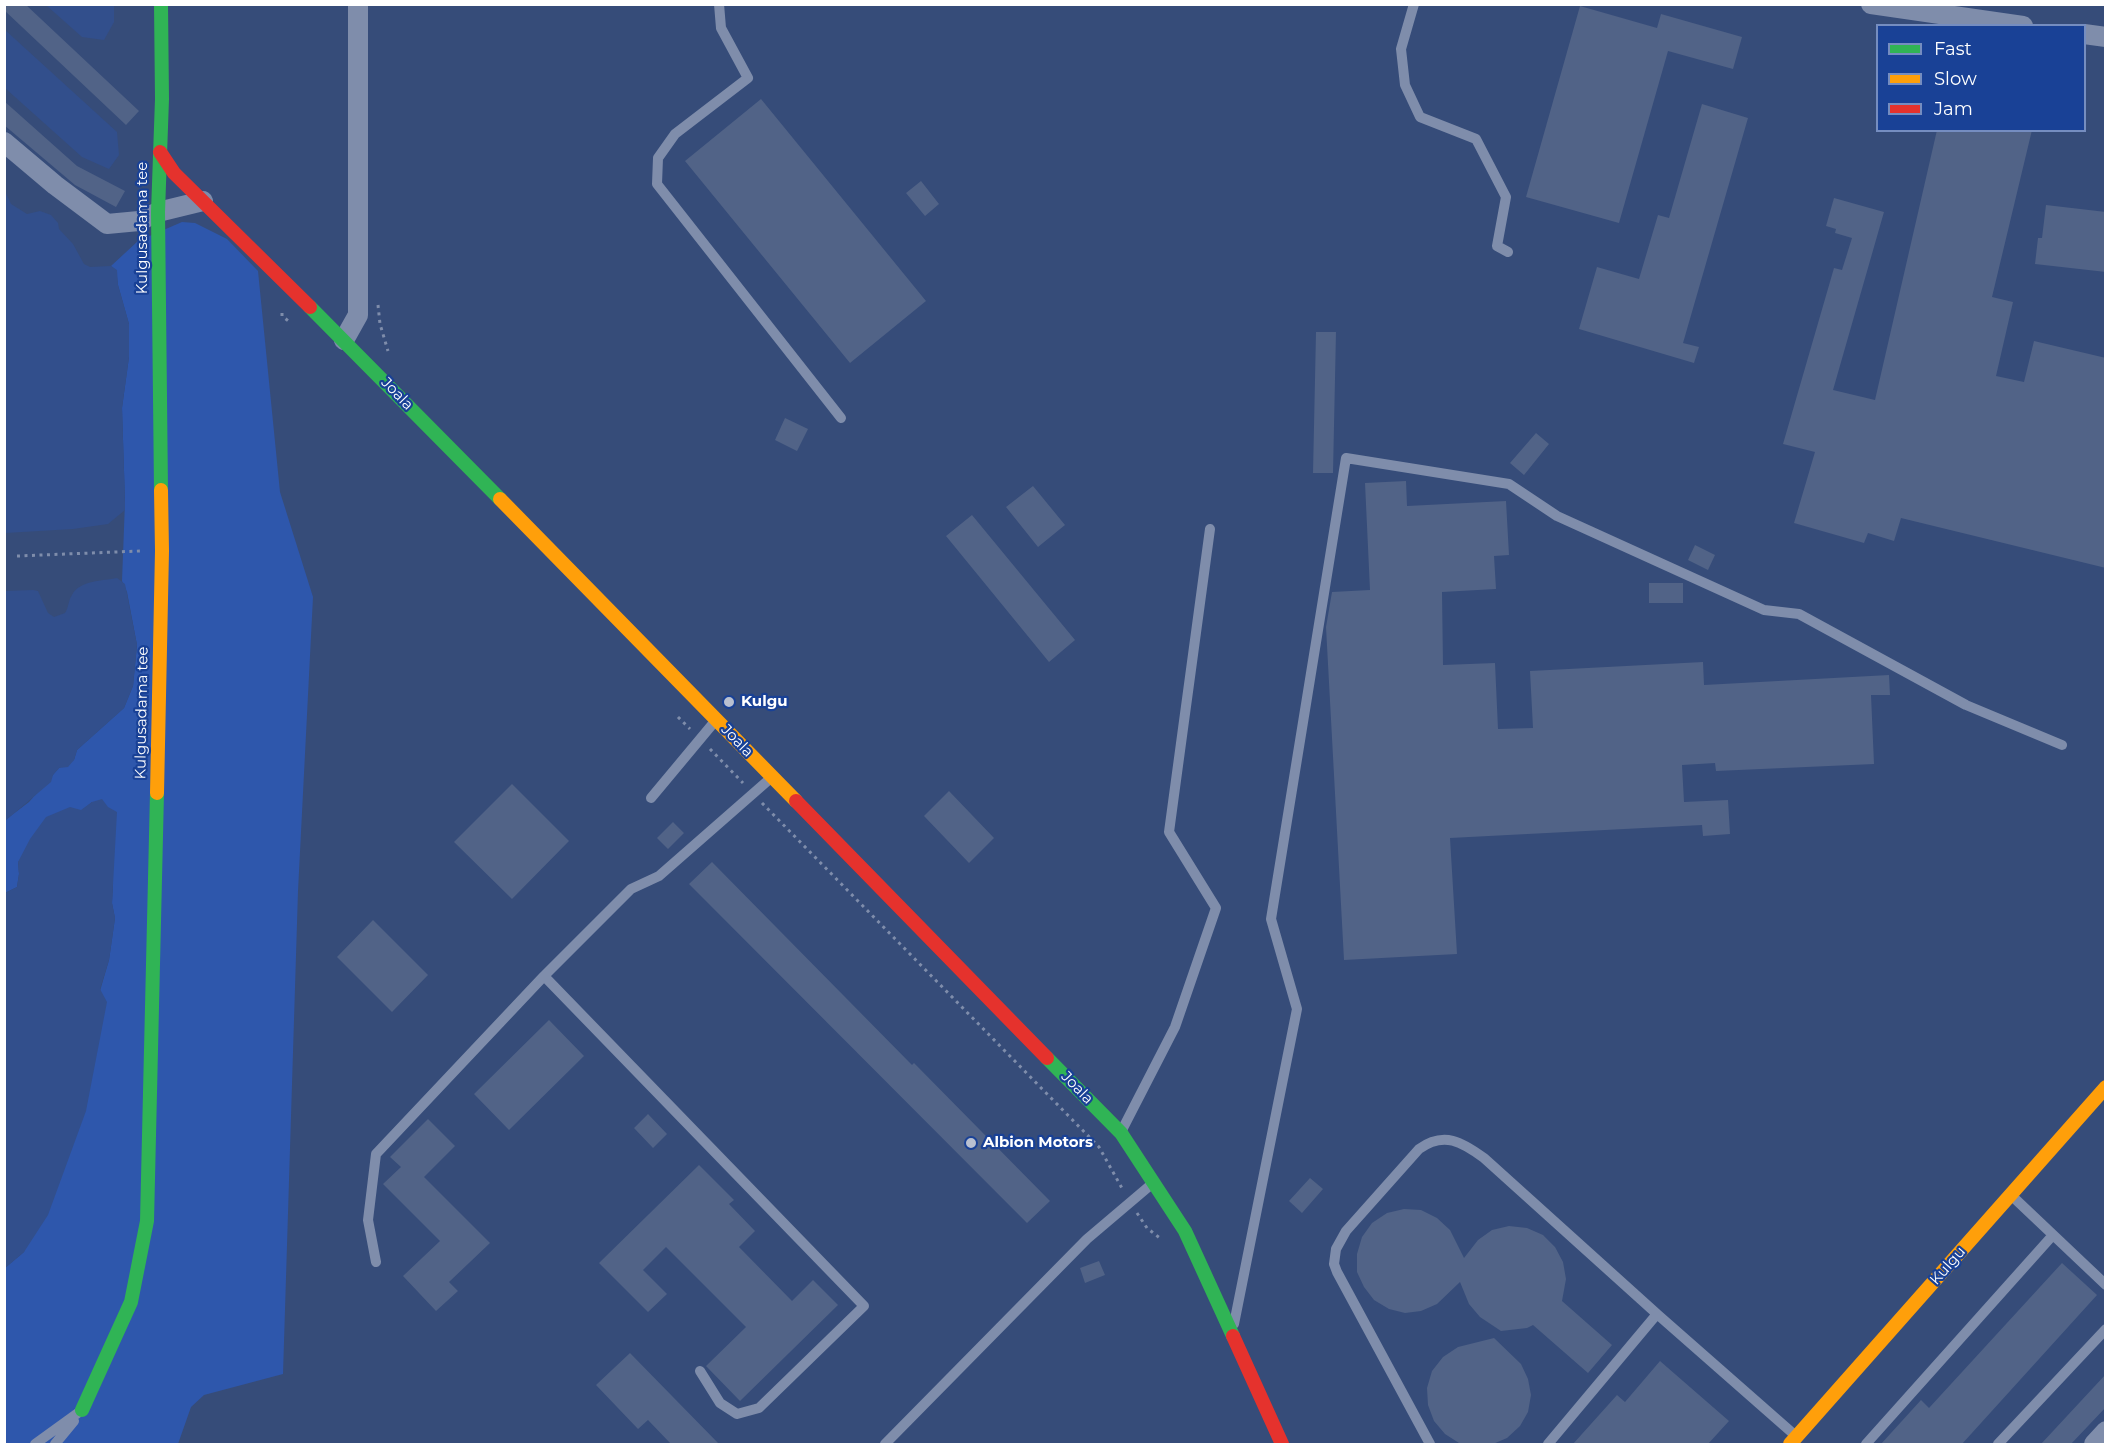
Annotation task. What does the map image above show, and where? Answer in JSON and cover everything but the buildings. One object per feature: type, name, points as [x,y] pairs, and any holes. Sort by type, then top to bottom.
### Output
[{"type":"street","name":"Kulgusadama tee","points":[[82,1410],[131,1302],[147,1221],[162,550],[158,212],[162,99],[161,4]]},
{"type":"street","points":[[344,340],[358,315],[358,4]]},
{"type":"street","points":[[1871,4],[2008,24]]},
{"type":"street","points":[[2086,34],[2106,37]]},
{"type":"street","points":[[4,142],[55,185],[107,224],[139,221],[158,212],[202,201]]},
{"type":"street","name":"Joala","points":[[160,152],[174,173],[344,340],[1121,1133],[1185,1231],[1282,1444]]},
{"type":"street","name":"Kulgu","points":[[1793,1441],[2106,1087]]},
{"type":"street","points":[[2094,1444],[2106,1431]]},
{"type":"lane","points":[[719,4],[721,28],[748,78],[675,134],[658,158],[657,184],[841,418]]},
{"type":"lane","points":[[1414,4],[1401,49],[1405,86],[1420,117],[1476,139],[1506,197],[1497,246],[1508,252]]},
{"type":"lane","points":[[1232,1333],[1297,1008],[1271,919],[1346,458],[1509,484],[1557,516],[1764,610],[1799,614],[1966,705],[2062,745]]},
{"type":"lane","points":[[1121,1133],[1174,1027],[1216,908],[1169,832],[1210,529]]},
{"type":"lane","points":[[651,798],[716,720]]},
{"type":"lane","points":[[376,1262],[368,1220],[376,1155],[544,976],[631,889],[659,876],[772,777]]},
{"type":"lane","points":[[544,976],[864,1306],[759,1408],[737,1414],[720,1403],[700,1371]]},
{"type":"lane","points":[[1431,1444],[1337,1272],[1334,1257],[1346,1231],[1419,1149],[1434,1141],[1450,1140],[1471,1148],[1658,1314],[1793,1441]]},
{"type":"lane","points":[[885,1444],[1087,1239],[1154,1183]]},
{"type":"lane","points":[[2010,1195],[2106,1284]]},
{"type":"lane","points":[[1866,1444],[2053,1235]]},
{"type":"lane","points":[[1548,1444],[1658,1314]]},
{"type":"lane","points":[[1998,1444],[2106,1329]]},
{"type":"lane","points":[[35,1444],[82,1410]]},
{"type":"lane","points":[[56,1444],[82,1410]]},
{"type":"path","points":[[281,308],[282,316],[299,329]]},
{"type":"path","points":[[17,556],[162,550]]},
{"type":"path","points":[[675,714],[1099,1147],[1147,1227],[1165,1242]]},
{"type":"shaded area","points":[[46,5],[114,5],[114,22],[104,40],[82,37]]},
{"type":"shaded area","points":[[4,29],[117,132],[119,155],[109,169],[82,157],[5,88]]},
{"type":"shaded area","points":[[4,189],[11,204],[27,214],[40,211],[51,215],[58,223],[59,229],[73,244],[84,264],[90,267],[111,266],[117,270],[118,285],[129,324],[129,357],[122,408],[125,510],[108,524],[73,529],[5,533]]},
{"type":"shaded area","points":[[182,222],[195,223],[227,239],[258,271],[280,492],[313,597],[298,891],[283,1374],[204,1395],[191,1407],[178,1444],[5,1444],[5,1268],[24,1252],[109,960],[115,918],[112,903],[113,884],[92,802],[18,862],[17,887],[5,893],[4,821],[29,802],[59,768],[74,760],[77,750],[124,708],[133,686],[137,645],[127,592],[122,581],[125,502],[122,408],[129,357],[129,324],[116,270],[111,266],[138,241]]},
{"type":"shaded area","points":[[117,578],[125,584],[137,645],[133,686],[124,708],[77,750],[74,760],[68,767],[59,768],[51,782],[5,821],[5,591],[38,591],[48,613],[54,617],[65,613],[72,595],[80,586]]},
{"type":"shaded area","points":[[102,799],[108,807],[117,812],[112,903],[115,918],[109,960],[100,989],[107,1002],[86,1111],[48,1215],[24,1252],[5,1268],[5,893],[17,887],[18,862],[30,839],[46,817],[70,807],[81,810],[92,802]]},
{"type":"traffic: fast","points":[[161,4],[162,99],[158,212],[161,490]]},
{"type":"traffic: fast","points":[[310,307],[500,499]]},
{"type":"traffic: fast","points":[[82,1410],[131,1302],[147,1221],[157,793]]},
{"type":"traffic: fast","points":[[1047,1058],[1121,1133],[1185,1231],[1233,1336]]},
{"type":"traffic: slow","points":[[157,793],[162,551],[161,490]]},
{"type":"traffic: slow","points":[[500,499],[796,801]]},
{"type":"traffic: slow","points":[[1790,1444],[2106,1087]]},
{"type":"traffic: jam","points":[[160,152],[174,173],[310,307]]},
{"type":"traffic: jam","points":[[796,801],[1047,1058]]},
{"type":"traffic: jam","points":[[1233,1336],[1282,1444]]},
{"type":"place","name":"Kulgu","points":[[729,702]]},
{"type":"place","name":"Albion Motors","points":[[971,1143]]}]
